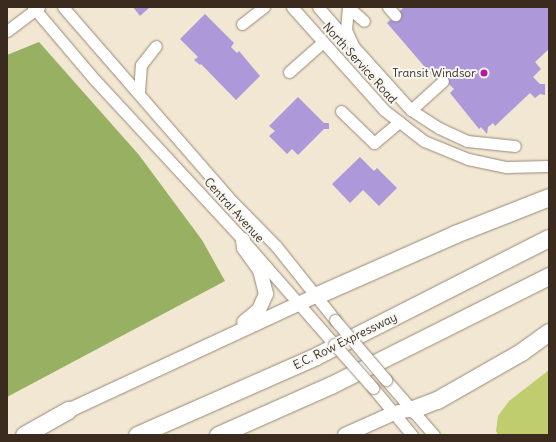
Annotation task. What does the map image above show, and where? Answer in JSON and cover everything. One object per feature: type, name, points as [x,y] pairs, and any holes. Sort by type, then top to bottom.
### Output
[{"type":"highway","points":[[316,295],[455,234],[549,197]]},
{"type":"highway","name":"E.C. Row Expressway","points":[[138,435],[316,356],[549,238]]},
{"type":"highway","points":[[218,435],[338,381],[549,276]]},
{"type":"highway","points":[[412,409],[450,392],[521,352],[549,332]]},
{"type":"highway","points":[[24,435],[68,410]]},
{"type":"main road","points":[[217,340],[259,310],[266,294],[260,270],[244,248],[243,240]]},
{"type":"main road","points":[[15,435],[316,295]]},
{"type":"main road","points":[[345,435],[394,414],[412,409]]},
{"type":"street","name":"Central Avenue","points":[[63,7],[316,295],[335,320],[434,435]]},
{"type":"street","points":[[242,24],[264,7]]},
{"type":"street","name":"North Service Road","points":[[292,7],[384,110],[424,141],[468,159],[507,167],[549,166]]},
{"type":"street","points":[[318,7],[411,110],[467,141],[515,146]]},
{"type":"street","points":[[348,7],[346,30],[354,48]]},
{"type":"street","points":[[348,7],[364,21]]},
{"type":"street","name":"Central Avenue","points":[[36,8],[94,80],[300,302],[320,328],[412,435]]},
{"type":"street","points":[[7,31],[36,8]]},
{"type":"street","points":[[288,72],[323,42]]},
{"type":"street","points":[[139,92],[141,65],[156,46]]},
{"type":"street","points":[[411,110],[443,81]]},
{"type":"street","points":[[341,111],[374,143],[399,122]]},
{"type":"green space","points":[[39,42],[139,155],[202,240],[225,281],[7,397],[7,55]]},
{"type":"green space","points":[[549,370],[549,435],[498,435],[496,431],[498,416],[509,401]]},
{"type":"building","points":[[133,7],[150,7],[140,16]]},
{"type":"building","name":"Transit Windsor","points":[[404,7],[549,7],[549,49],[535,62],[541,69],[533,77],[540,84],[545,84],[545,95],[540,94],[535,98],[530,93],[495,126],[493,123],[488,127],[487,134],[481,127],[479,129],[450,93],[454,89],[447,82],[445,83],[439,76],[436,80],[387,23]]},
{"type":"building","points":[[205,14],[234,43],[231,47],[237,53],[239,51],[260,76],[236,100],[201,64],[200,65],[194,60],[198,57],[180,39]]},
{"type":"building","points":[[298,97],[324,123],[329,123],[329,129],[324,129],[298,155],[292,149],[287,154],[269,136],[275,131],[269,126]]},
{"type":"building","points":[[360,157],[374,171],[377,168],[397,188],[379,206],[363,190],[350,203],[332,184]]},
{"type":"place","name":"Transit Windsor","points":[[484,73]]}]
